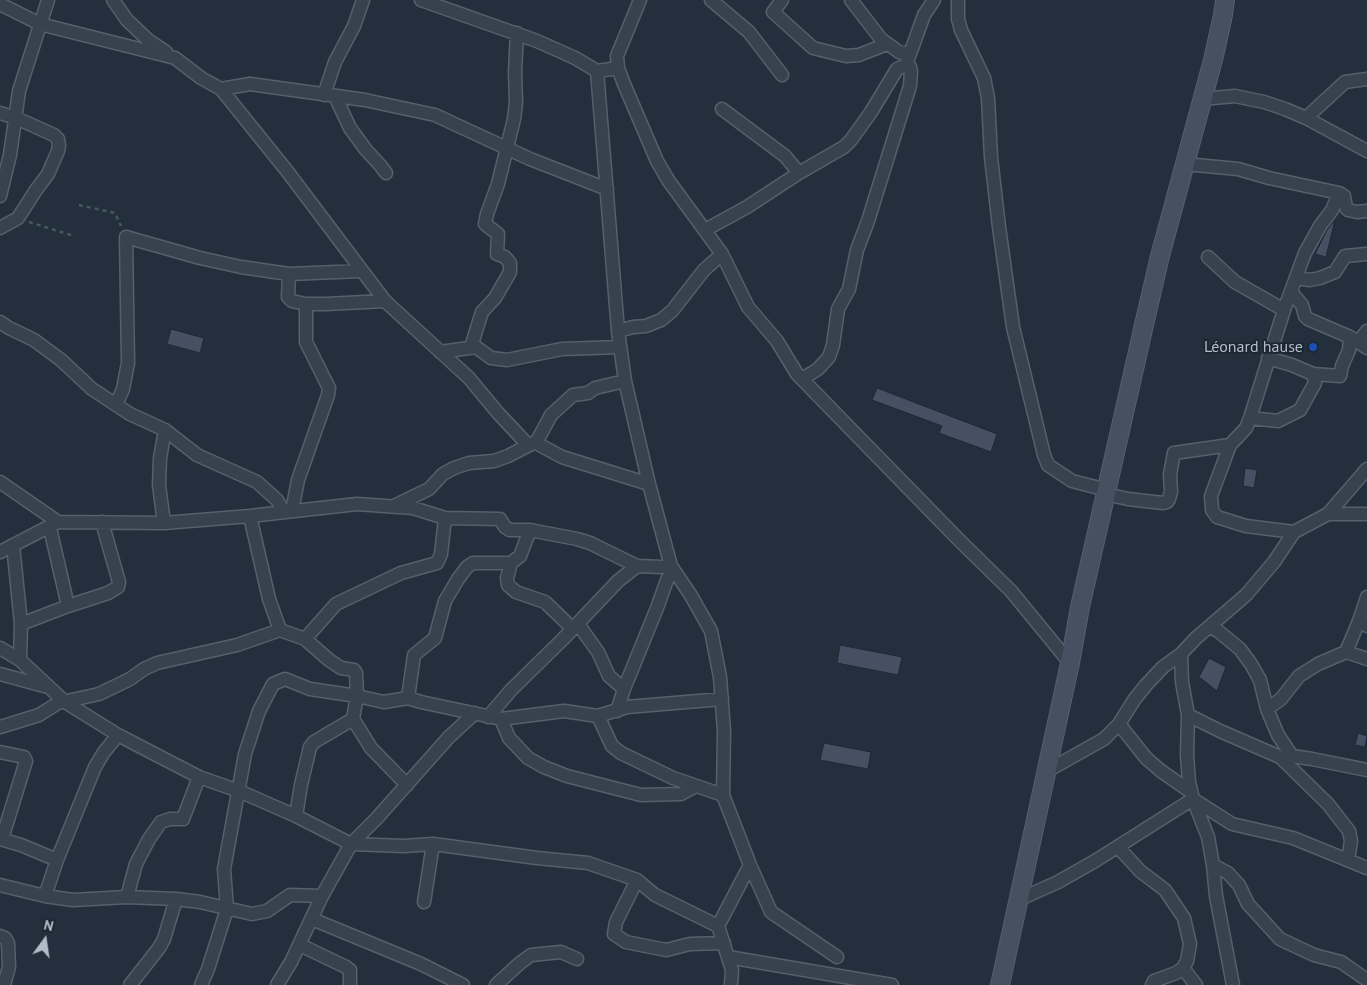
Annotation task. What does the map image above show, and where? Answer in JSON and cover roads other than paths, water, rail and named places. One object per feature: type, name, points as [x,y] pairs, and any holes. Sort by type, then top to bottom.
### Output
[{"type":"street","points":[[0,196],[10,154],[19,90],[48,0]]},
{"type":"street","points":[[114,0],[127,20],[148,40],[201,78],[221,89],[287,171],[385,301],[469,378],[498,413],[533,443],[562,457],[649,484]]},
{"type":"street","points":[[363,0],[354,26],[335,62],[329,96],[366,150],[386,173]]},
{"type":"street","points":[[421,0],[517,33],[575,58],[597,71],[618,68]]},
{"type":"street","points":[[640,0],[619,49],[617,56],[618,68],[657,161],[668,180],[722,254],[748,307],[777,341],[797,374],[959,540],[1012,591],[1070,663]]},
{"type":"street","points":[[711,0],[749,32],[782,75]]},
{"type":"street","points":[[782,0],[773,12],[813,48],[846,56],[859,55],[887,44]]},
{"type":"street","points":[[802,379],[818,369],[829,357],[833,345],[838,309],[849,288],[857,250],[868,221],[910,86],[911,71],[908,59],[881,39],[851,0]]},
{"type":"street","points":[[706,230],[747,207],[799,172],[844,147],[851,140],[898,69],[908,59],[924,15],[934,0]]},
{"type":"street","points":[[958,0],[958,19],[961,30],[984,78],[988,98],[991,157],[1013,327],[1048,465],[1072,481],[1128,499],[1163,503],[1169,499],[1171,492],[1170,474],[1174,453],[1230,445]]},
{"type":"street","points":[[1000,985],[1070,663],[1080,607],[1160,256],[1202,99],[1221,24],[1225,0]]},
{"type":"street","points":[[0,4],[40,24],[175,58]]},
{"type":"street","points":[[471,347],[482,312],[495,298],[510,272],[510,263],[505,257],[497,254],[498,234],[484,224],[508,148],[516,103],[517,33]]},
{"type":"street","points":[[597,71],[618,331],[625,381],[649,484],[672,568],[690,594],[711,631],[717,654],[724,730],[723,795],[750,866],[771,912],[837,957]]},
{"type":"street","points":[[1306,118],[1345,82],[1367,79]]},
{"type":"street","points":[[221,89],[250,84],[378,102],[435,115],[607,189]]},
{"type":"street","points":[[1202,99],[1235,96],[1285,109],[1306,118],[1367,151]]},
{"type":"street","points":[[722,109],[785,156],[799,172]]},
{"type":"street","points":[[0,113],[54,135],[58,139],[59,145],[48,174],[18,218],[0,228]]},
{"type":"street","points":[[1185,164],[1238,169],[1269,178],[1340,193],[1344,196],[1348,210],[1357,212],[1367,211]]},
{"type":"street","points":[[1294,532],[1246,526],[1217,517],[1212,510],[1211,496],[1230,445],[1246,428],[1250,418],[1284,310],[1292,294],[1305,253],[1320,226],[1332,210],[1340,193]]},
{"type":"street","points":[[116,405],[123,389],[128,363],[126,237],[200,258],[289,274],[361,271]]},
{"type":"street","points":[[618,331],[646,326],[662,320],[672,311],[704,270],[722,254]]},
{"type":"street","points":[[1296,278],[1310,280],[1320,278],[1335,272],[1345,256],[1367,254]]},
{"type":"street","points":[[1208,257],[1235,282],[1284,310]]},
{"type":"street","points":[[289,274],[290,300],[306,304],[385,301]]},
{"type":"street","points":[[1292,294],[1302,305],[1305,316],[1308,319],[1359,342]]},
{"type":"street","points":[[288,511],[329,388],[304,337],[306,304]]},
{"type":"street","points":[[0,322],[8,328],[34,340],[60,360],[92,389],[130,414],[164,430],[197,455],[257,482],[288,511]]},
{"type":"street","points":[[1268,358],[1292,365],[1312,374],[1340,376],[1342,366],[1350,350],[1359,342],[1367,330]]},
{"type":"street","points":[[440,352],[476,347],[491,358],[507,360],[562,349],[620,347]]},
{"type":"street","points":[[1250,418],[1278,421],[1300,410],[1315,383],[1312,374]]},
{"type":"street","points":[[392,507],[429,489],[443,474],[454,468],[469,463],[494,461],[533,443],[551,415],[573,395],[588,393],[600,386],[625,381]]},
{"type":"street","points":[[164,430],[159,485],[164,523]]},
{"type":"street","points":[[1047,771],[1104,739],[1118,724],[1146,685],[1163,667],[1181,654],[1257,583],[1294,532],[1328,514],[1367,469]]},
{"type":"street","points":[[0,482],[54,525],[68,606]]},
{"type":"street","points":[[0,552],[54,525],[102,522],[164,523],[357,504],[413,508],[446,518],[500,520],[510,530],[551,533],[590,543],[637,566],[672,568]]},
{"type":"street","points":[[1328,514],[1367,514]]},
{"type":"street","points":[[250,516],[269,600],[280,630]]},
{"type":"street","points":[[305,639],[336,604],[401,573],[436,563],[442,554],[446,518]]},
{"type":"street","points":[[21,624],[108,593],[118,587],[119,582],[102,522]]},
{"type":"street","points":[[530,530],[520,556],[511,563],[507,578],[508,585],[516,592],[544,602],[576,626],[598,652],[609,676],[624,689]]},
{"type":"street","points":[[13,545],[21,624],[20,660]]},
{"type":"street","points":[[408,698],[414,655],[435,638],[445,601],[467,567],[473,563],[511,563]]},
{"type":"street","points":[[488,717],[511,690],[576,626],[611,588],[637,566]]},
{"type":"street","points":[[617,711],[672,568]]},
{"type":"street","points":[[1267,709],[1281,699],[1299,676],[1318,664],[1346,652],[1363,624],[1367,597]]},
{"type":"street","points":[[1210,628],[1218,631],[1240,649],[1251,664],[1260,680],[1267,709],[1286,756],[1349,831],[1351,841],[1348,860]]},
{"type":"street","points":[[0,727],[30,718],[58,703],[99,694],[157,663],[237,645],[280,630],[305,639],[341,668],[354,670],[356,673],[357,696],[353,719],[371,748],[407,785]]},
{"type":"street","points":[[0,648],[20,660],[65,702],[118,735],[199,777],[239,791],[296,816],[351,844],[404,846],[434,844],[588,863],[637,880],[655,895],[718,926],[732,970],[732,985]]},
{"type":"street","points":[[1346,652],[1367,659]]},
{"type":"street","points":[[1181,654],[1182,682],[1188,715],[1187,755],[1189,782],[1192,796],[1208,837],[1216,896],[1232,985]]},
{"type":"street","points":[[0,674],[50,687]]},
{"type":"street","points":[[201,985],[227,909],[224,869],[245,754],[259,711],[273,684],[285,679],[310,689],[384,702],[408,698],[501,719],[564,711],[598,716],[626,707],[722,699]]},
{"type":"street","points":[[277,985],[300,945],[322,896],[351,844],[407,785],[449,736],[475,712]]},
{"type":"street","points":[[1188,715],[1220,731],[1286,756],[1367,770]]},
{"type":"street","points":[[598,716],[612,746],[621,753],[673,778],[723,795]]},
{"type":"street","points":[[296,816],[310,747],[322,737],[353,719]]},
{"type":"street","points":[[501,719],[509,738],[528,758],[567,776],[641,795],[681,794],[696,786]]},
{"type":"street","points":[[1118,724],[1146,758],[1160,771],[1232,824],[1293,838],[1367,868]]},
{"type":"street","points":[[45,896],[57,860],[95,767],[118,735]]},
{"type":"street","points":[[0,752],[24,758],[26,761],[1,839],[57,860]]},
{"type":"street","points":[[127,897],[136,864],[149,839],[161,822],[170,818],[182,819],[199,777]]},
{"type":"street","points":[[1018,900],[1058,882],[1118,847],[1192,796]]},
{"type":"street","points":[[424,902],[434,844]]},
{"type":"street","points":[[1118,847],[1140,871],[1165,890],[1184,918],[1190,944],[1187,961],[1183,968],[1176,973],[1154,981],[1152,985]]},
{"type":"street","points":[[718,926],[750,866]]},
{"type":"street","points":[[1213,866],[1228,873],[1239,885],[1248,904],[1280,939],[1314,955],[1342,962],[1367,980]]},
{"type":"street","points":[[637,880],[616,922],[614,934],[626,942],[666,950],[690,944],[724,943]]},
{"type":"street","points":[[0,885],[45,896],[73,900],[127,897],[176,899],[200,902],[252,914],[268,911],[290,895],[322,896]]},
{"type":"street","points":[[130,985],[164,939],[176,899]]},
{"type":"street","points":[[312,919],[421,964],[463,985]]},
{"type":"street","points":[[0,936],[5,938],[8,943],[9,967],[4,985]]},
{"type":"street","points":[[300,945],[350,970],[350,985]]},
{"type":"street","points":[[496,985],[520,962],[531,955],[561,952],[577,959]]},
{"type":"street","points":[[728,957],[892,985]]},
{"type":"street","points":[[1183,968],[1196,985]]},
{"type":"place","name":"Léonard hause","points":[[1313,347]]}]
